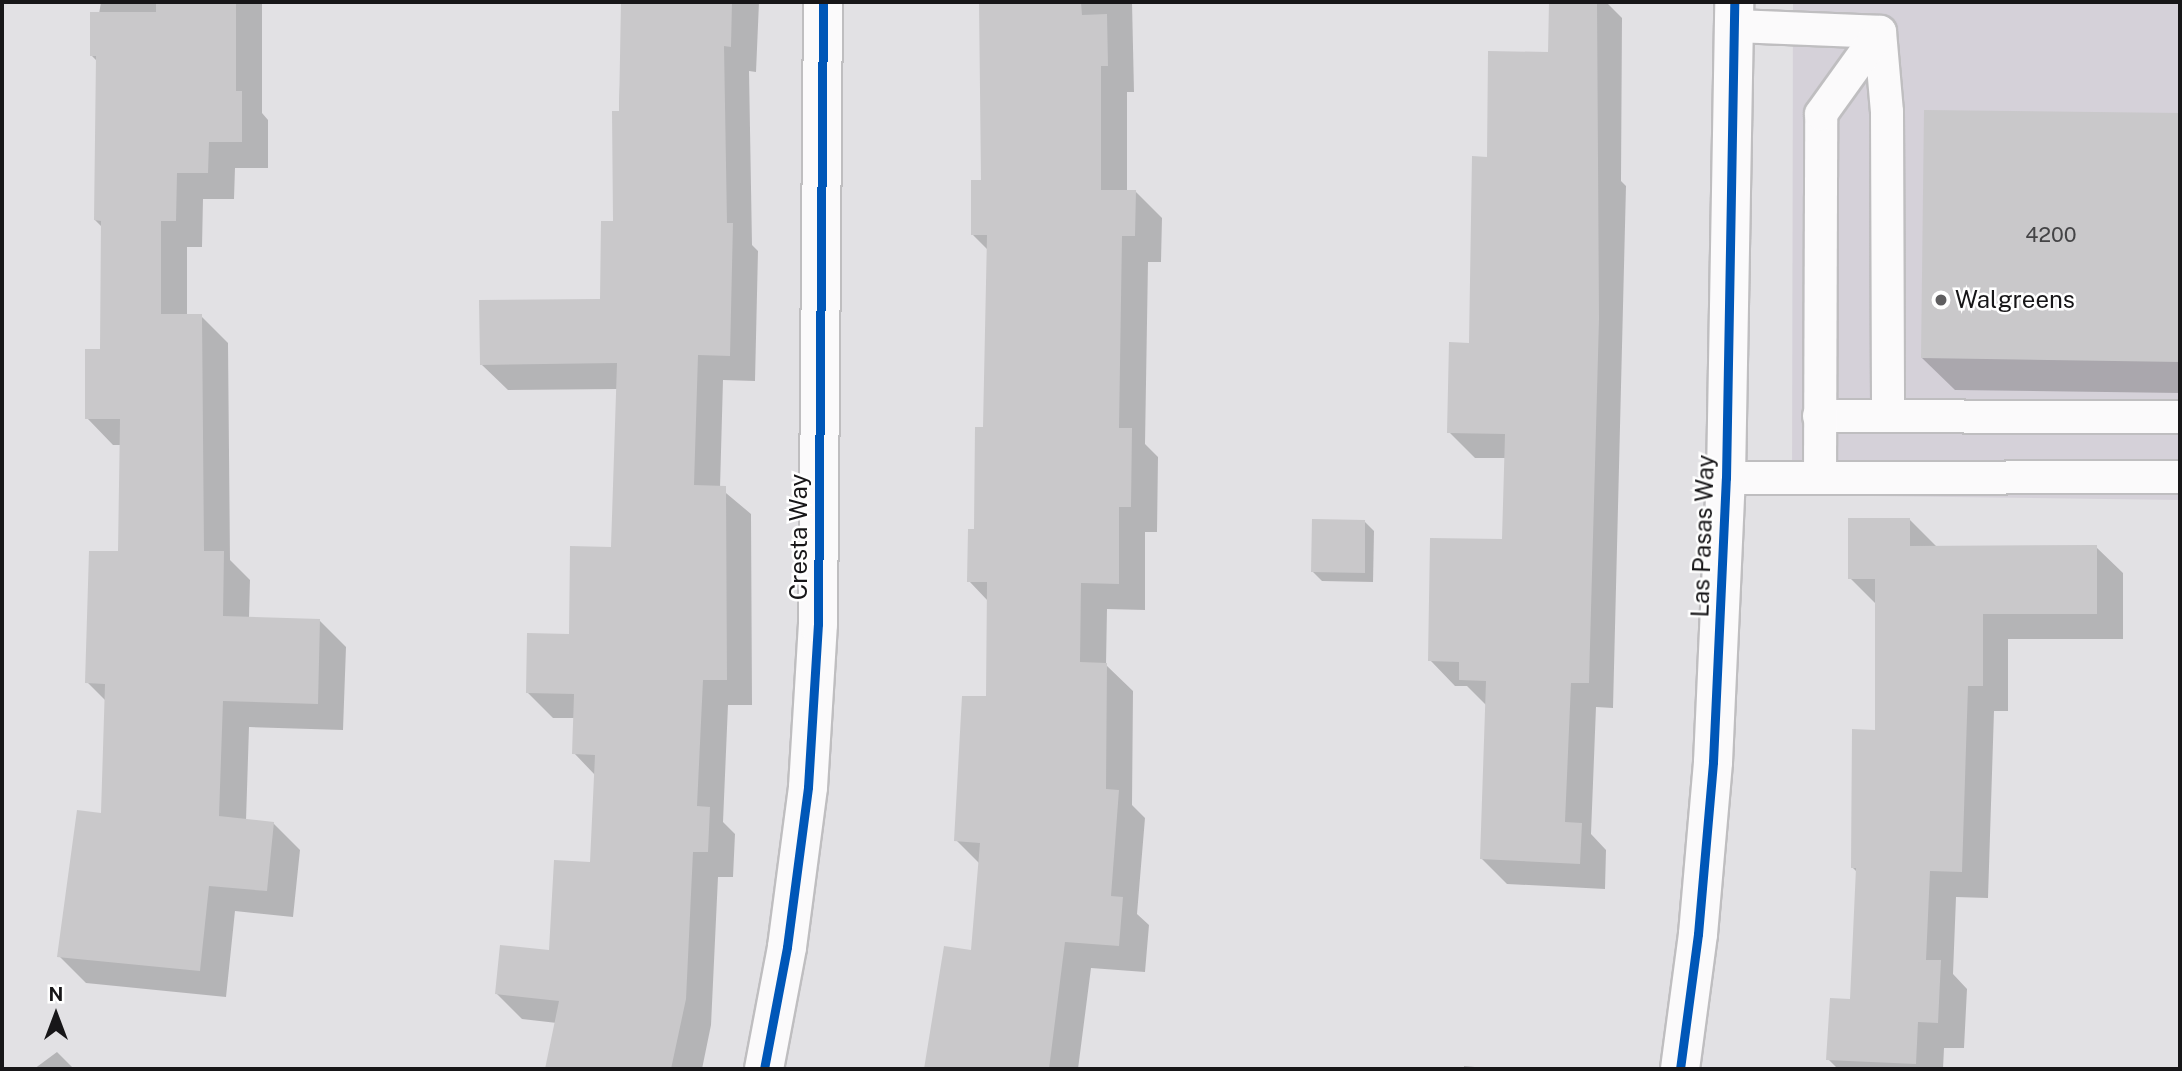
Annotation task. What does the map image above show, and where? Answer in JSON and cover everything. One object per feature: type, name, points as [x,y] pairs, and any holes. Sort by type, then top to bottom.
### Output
[{"type":"street","name":"Cresta Way","points":[[764,1069],[788,947],[808,787],[818,624],[823,2]]},
{"type":"street","name":"Las Pasas Way","points":[[1680,1069],[1698,934],[1713,762],[1726,478],[1734,14]]},
{"type":"lane","points":[[1734,14],[1880,32]]},
{"type":"lane","points":[[1820,474],[1821,114],[1880,32]]},
{"type":"lane","points":[[1880,32],[1887,112],[1888,416]]},
{"type":"lane","points":[[1819,416],[2180,417]]},
{"type":"lane","points":[[1726,478],[1820,474],[2180,477]]},
{"type":"shaded area","points":[[1793,2],[2180,2],[2180,500],[1792,495]]},
{"type":"building","points":[[156,2],[236,2],[236,91],[242,91],[242,142],[209,142],[208,173],[177,173],[176,221],[161,221],[161,314],[202,314],[204,551],[224,551],[223,616],[320,619],[318,704],[223,701],[219,816],[274,822],[267,891],[209,886],[200,971],[57,957],[77,810],[101,813],[105,684],[85,683],[89,551],[118,551],[120,419],[85,419],[85,349],[100,349],[101,221],[94,220],[96,56],[90,56],[90,12],[156,12]]},
{"type":"building","points":[[621,2],[732,2],[731,47],[724,46],[727,223],[733,223],[730,356],[698,355],[694,485],[726,486],[727,680],[703,680],[697,806],[710,807],[708,852],[693,852],[686,999],[671,1069],[545,1069],[559,1001],[495,994],[500,945],[549,950],[554,860],[590,862],[595,755],[572,754],[574,694],[526,693],[527,633],[569,634],[570,546],[611,547],[617,363],[480,365],[479,300],[600,299],[601,221],[613,221],[612,111],[619,111]]},
{"type":"building","points":[[979,2],[1081,2],[1082,15],[1107,14],[1108,66],[1101,66],[1101,190],[1136,190],[1135,236],[1122,236],[1119,428],[1132,428],[1131,507],[1119,507],[1119,584],[1081,583],[1080,662],[1107,663],[1106,789],[1119,790],[1111,896],[1123,897],[1119,946],[1065,942],[1049,1069],[924,1069],[944,946],[971,950],[980,843],[954,841],[962,696],[986,696],[987,582],[967,582],[968,529],[974,529],[975,427],[983,427],[987,235],[971,235],[971,180],[981,180]]},
{"type":"building","points":[[1549,2],[1597,2],[1599,319],[1589,683],[1571,683],[1565,822],[1582,823],[1580,864],[1480,859],[1486,681],[1459,680],[1459,662],[1428,661],[1430,538],[1502,539],[1505,434],[1447,433],[1449,342],[1469,343],[1472,156],[1487,157],[1488,51],[1548,52]]},
{"type":"building","name":"Walgreens","points":[[1924,110],[2180,113],[2180,362],[1921,358]]},
{"type":"building","points":[[1848,518],[1910,518],[1910,546],[2097,545],[2097,614],[1983,614],[1983,686],[1968,686],[1962,872],[1930,871],[1926,960],[1941,960],[1938,1023],[1918,1022],[1916,1064],[1826,1060],[1830,998],[1850,999],[1856,868],[1851,868],[1852,729],[1875,730],[1875,579],[1848,579]]},
{"type":"building","points":[[1312,519],[1365,520],[1365,573],[1311,572]]},
{"type":"cycle path","points":[[764,1069],[787,947],[808,787],[818,624],[823,2]]},
{"type":"cycle path","points":[[1680,1069],[1698,934],[1713,762],[1726,478],[1734,2]]},
{"type":"place","name":"Walgreens","points":[[1941,300]]}]
